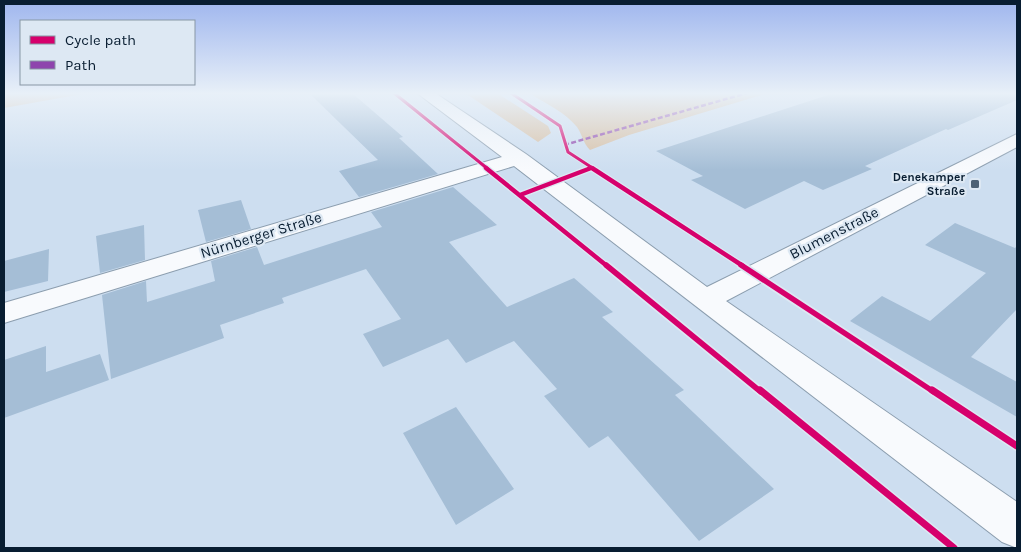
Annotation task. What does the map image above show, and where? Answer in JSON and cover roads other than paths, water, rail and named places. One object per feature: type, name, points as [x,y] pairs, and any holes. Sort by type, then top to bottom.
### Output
[{"type":"street","points":[[462,119],[519,158],[704,300],[1017,527]]},
{"type":"street","name":"Blumenstraße","points":[[704,300],[1017,140]]},
{"type":"street","name":"Nürnberger Straße","points":[[4,313],[519,158]]},
{"type":"place","name":"Denekamper Straße","points":[[975,184]]}]
